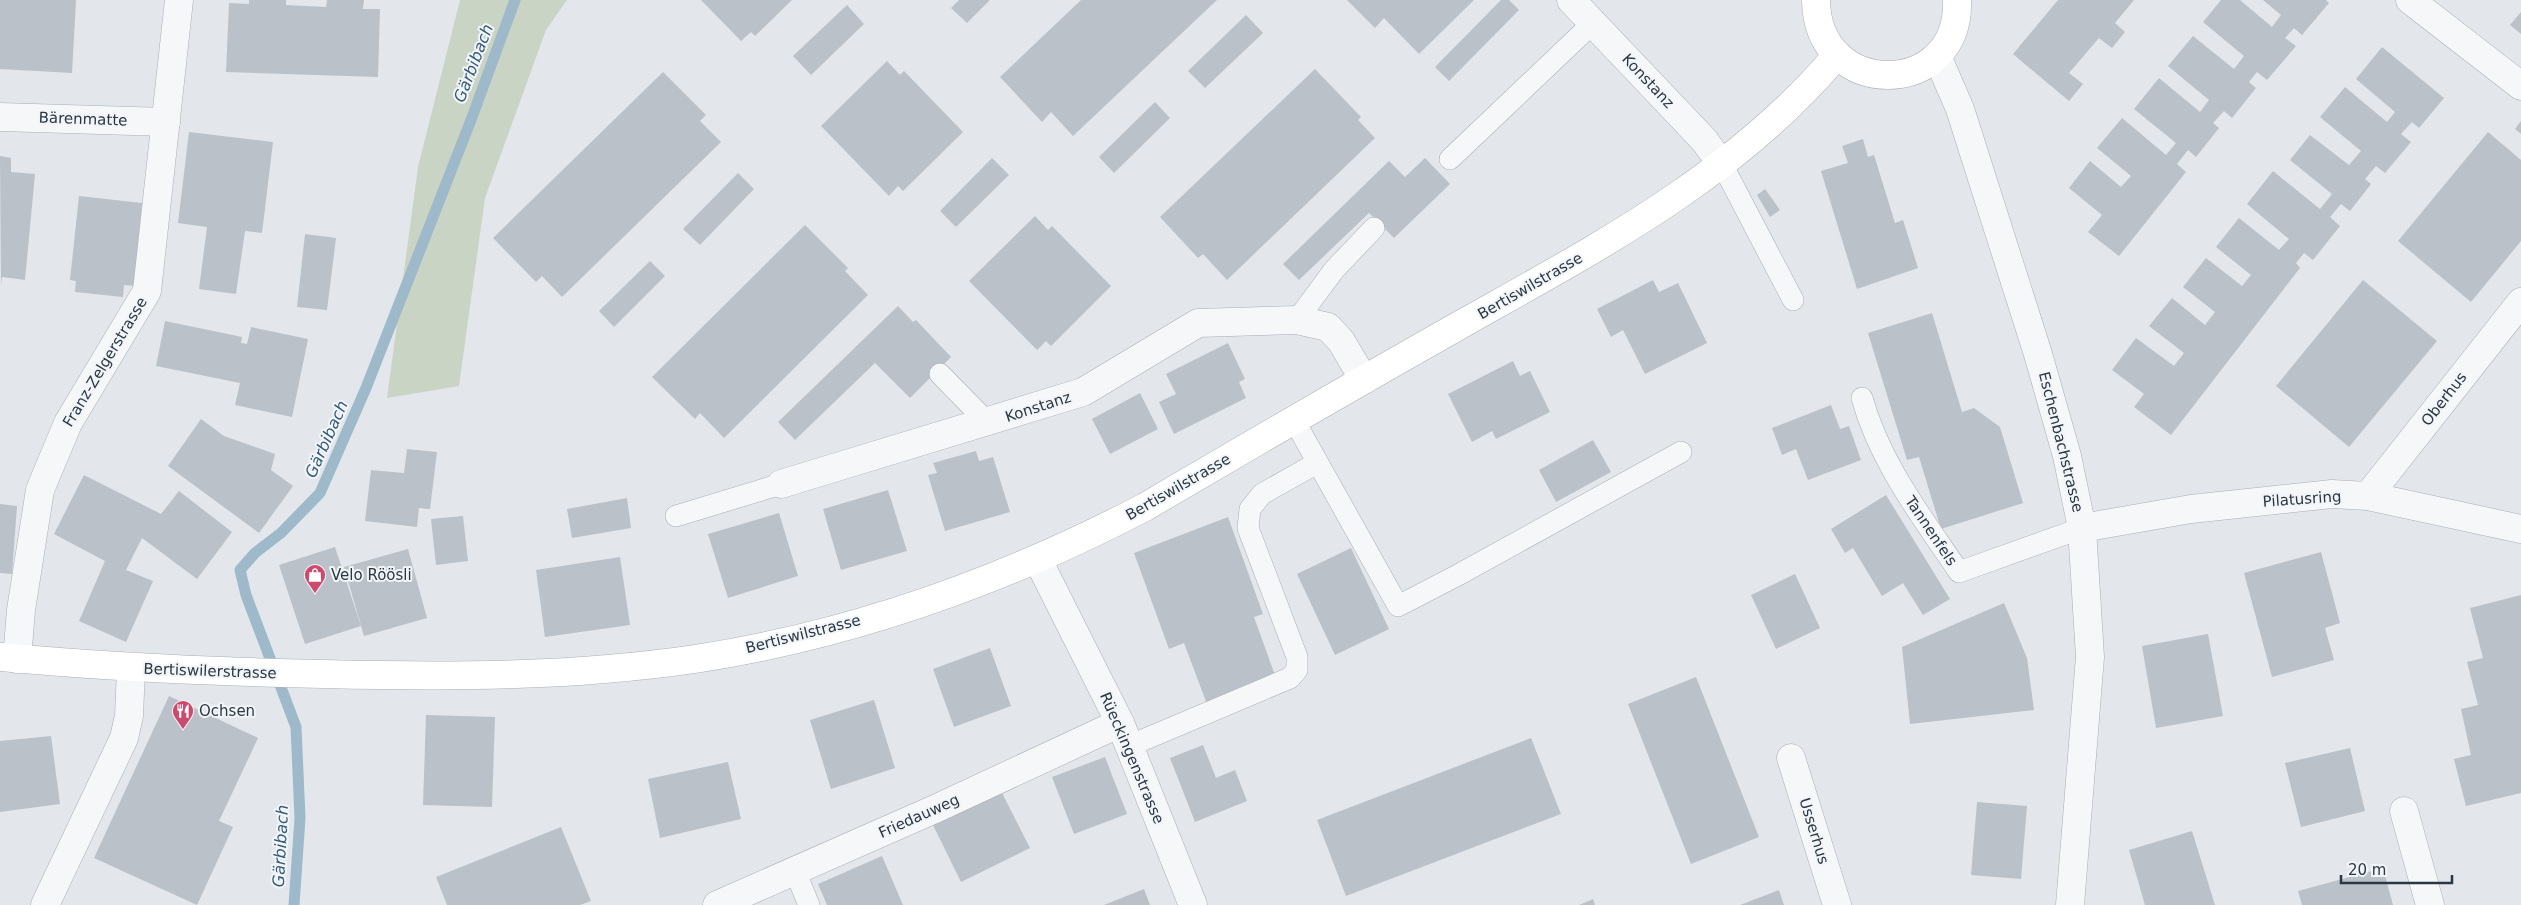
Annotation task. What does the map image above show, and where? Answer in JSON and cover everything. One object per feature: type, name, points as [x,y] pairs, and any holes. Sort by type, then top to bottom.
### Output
[{"type":"main road","points":[[1816,0],[1817,21],[1825,39],[1837,55],[1851,66],[1868,74],[1887,76],[1904,74],[1922,67],[1936,56],[1947,43],[1954,28],[1958,12],[1957,0]]},
{"type":"main road","name":"Bertiswilstrasse","points":[[415,677],[599,671],[723,654],[840,627],[951,592],[1038,560],[1082,540],[1145,507],[1601,245],[1667,204],[1722,166],[1777,117],[1837,55]]},
{"type":"main road","name":"Bertiswilerstrasse","points":[[9,658],[131,669],[415,677]]},
{"type":"street","name":"Franz-Zelgerstrasse","points":[[9,658],[21,610],[40,490],[68,423],[147,291],[179,0]]},
{"type":"street","name":"Konstanz","points":[[1571,0],[1704,140],[1722,166]]},
{"type":"street","points":[[2410,0],[2521,86]]},
{"type":"street","name":"Eschenbachstrasse","points":[[1936,56],[1960,109],[2038,354],[2067,456],[2082,528],[2090,657],[2070,905]]},
{"type":"street","name":"Bärenmatte","points":[[0,117],[166,122]]},
{"type":"street","name":"Oberhus","points":[[2368,496],[2521,302]]},
{"type":"street","name":"Konstanz","points":[[781,484],[1083,392],[1198,323],[1297,320],[1328,326],[1341,341],[1364,380]]},
{"type":"street","name":"Pilatusring","points":[[2082,528],[2191,509],[2332,494],[2368,496],[2521,530]]},
{"type":"street","name":"Rüeckingenstrasse","points":[[1038,560],[1124,734],[1193,905]]},
{"type":"street","points":[[45,905],[124,738],[129,716],[131,669]]},
{"type":"street","name":"Friedauweg","points":[[717,905],[1124,734]]},
{"type":"street","name":"Usserhus","points":[[1791,758],[1837,905]]},
{"type":"street","points":[[2404,811],[2430,905]]},
{"type":"lane","points":[[1450,159],[1593,22]]},
{"type":"lane","points":[[1722,166],[1794,300]]},
{"type":"lane","points":[[1297,320],[1334,270],[1374,228]]},
{"type":"lane","points":[[940,374],[987,422]]},
{"type":"lane","name":"Tannenfels","points":[[1862,398],[1868,421],[1898,481],[1959,572],[2082,528]]},
{"type":"lane","points":[[1294,420],[1398,606],[1681,452]]},
{"type":"lane","points":[[1124,734],[1290,678],[1297,670],[1297,657],[1248,528],[1250,509],[1262,494],[1317,462]]},
{"type":"lane","name":"Konstanz","points":[[676,516],[781,484]]},
{"type":"lane","points":[[795,871],[809,905]]},
{"type":"green space","points":[[460,0],[567,0],[546,30],[485,198],[459,386],[387,398],[418,167]]},
{"type":"building","points":[[0,0],[76,0],[72,73],[0,69]]},
{"type":"building","points":[[249,0],[286,0],[286,5],[326,7],[327,0],[364,0],[363,9],[380,9],[378,77],[226,72],[229,3],[249,4]]},
{"type":"building","points":[[701,0],[792,0],[755,36],[751,32],[741,41]]},
{"type":"building","points":[[959,0],[990,0],[967,23],[951,8]]},
{"type":"building","points":[[1081,0],[1217,0],[1073,136],[1051,112],[1042,122],[1000,77]]},
{"type":"building","points":[[1347,0],[1474,0],[1419,54],[1384,18],[1375,28]]},
{"type":"building","points":[[1501,0],[1509,0],[1519,10],[1449,81],[1435,67]]},
{"type":"building","points":[[2058,0],[2134,0],[2115,23],[2125,32],[2112,48],[2099,38],[2069,73],[2083,84],[2069,101],[2013,54]]},
{"type":"building","points":[[2221,0],[2240,0],[2272,27],[2281,15],[2263,0],[2326,0],[2329,3],[2302,35],[2294,28],[2285,38],[2296,46],[2267,80],[2257,72],[2249,82],[2256,88],[2232,118],[2224,111],[2213,123],[2219,128],[2196,157],[2188,150],[2177,164],[2186,172],[2119,256],[2088,232],[2102,215],[2069,188],[2090,161],[2121,187],[2131,176],[2097,148],[2122,118],[2166,155],[2176,143],[2134,109],[2159,78],[2200,112],[2209,100],[2168,66],[2193,36],[2234,69],[2244,56],[2203,22]]},
{"type":"building","points":[[847,5],[864,24],[811,75],[793,56]]},
{"type":"building","points":[[2521,12],[2521,34],[2510,25]]},
{"type":"building","points":[[1246,15],[1263,33],[1205,88],[1188,71]]},
{"type":"building","points":[[2382,47],[2444,98],[2419,128],[2412,122],[2401,134],[2411,142],[2385,173],[2376,166],[2365,179],[2371,184],[2350,211],[2341,204],[2330,217],[2340,226],[2313,260],[2304,253],[2296,263],[2300,268],[2171,435],[2134,407],[2144,394],[2112,370],[2136,338],[2174,366],[2184,353],[2149,326],[2172,298],[2205,325],[2215,312],[2183,287],[2206,258],[2242,286],[2251,275],[2216,247],[2239,218],[2279,250],[2289,239],[2247,204],[2273,171],[2320,209],[2332,194],[2290,160],[2310,135],[2349,165],[2361,151],[2320,117],[2345,87],[2387,122],[2395,112],[2356,79]]},
{"type":"building","points":[[887,61],[900,75],[904,71],[963,132],[903,191],[898,186],[889,196],[821,126]]},
{"type":"building","points":[[1315,69],[1361,117],[1358,120],[1375,138],[1227,280],[1203,254],[1198,258],[1160,217]]},
{"type":"building","points":[[663,72],[706,115],[700,121],[721,142],[562,297],[542,276],[536,282],[493,238]]},
{"type":"building","points":[[1155,102],[1170,118],[1114,173],[1099,157]]},
{"type":"building","points":[[2521,121],[2521,134],[2515,129]]},
{"type":"building","points":[[189,132],[273,142],[262,233],[245,231],[236,294],[199,289],[207,227],[178,223]]},
{"type":"building","points":[[2488,132],[2521,160],[2521,241],[2471,302],[2398,241]]},
{"type":"building","points":[[1863,139],[1868,157],[1874,155],[1895,223],[1903,220],[1918,268],[1857,289],[1821,171],[1848,163],[1842,146]]},
{"type":"building","points":[[0,156],[11,158],[11,172],[35,174],[25,280],[2,277],[1,285]]},
{"type":"building","points":[[992,158],[1009,175],[956,227],[940,211]]},
{"type":"building","points":[[1425,158],[1450,184],[1394,238],[1369,213],[1299,280],[1283,264],[1389,161],[1405,177]]},
{"type":"building","points":[[738,173],[754,189],[700,245],[683,229]]},
{"type":"building","points":[[1765,189],[1780,210],[1770,217],[1757,195]]},
{"type":"building","points":[[79,196],[142,203],[134,286],[124,285],[123,297],[75,292],[76,281],[70,280]]},
{"type":"building","points":[[1035,216],[1048,230],[1052,226],[1111,286],[1051,346],[1046,341],[1037,350],[969,281]]},
{"type":"building","points":[[805,225],[848,268],[845,271],[868,295],[724,438],[700,413],[695,419],[652,377]]},
{"type":"building","points":[[305,234],[336,238],[327,310],[297,307]]},
{"type":"building","points":[[650,261],[665,276],[614,327],[599,311]]},
{"type":"building","points":[[1653,280],[1659,292],[1678,283],[1707,343],[1645,374],[1623,330],[1611,337],[1597,309]]},
{"type":"building","points":[[2363,280],[2437,341],[2349,447],[2276,386]]},
{"type":"building","points":[[898,306],[913,322],[916,320],[951,357],[910,398],[875,363],[795,440],[778,422]]},
{"type":"building","points":[[1932,313],[1962,412],[1974,408],[2000,427],[2023,503],[1941,529],[1919,457],[1907,460],[1868,333]]},
{"type":"building","points":[[165,321],[242,337],[241,343],[247,344],[251,327],[308,339],[292,417],[235,405],[240,383],[156,366]]},
{"type":"building","points":[[1228,343],[1245,379],[1239,382],[1246,398],[1174,434],[1159,402],[1176,394],[1166,374]]},
{"type":"building","points":[[1513,361],[1520,376],[1530,371],[1550,412],[1496,439],[1492,431],[1472,442],[1448,394]]},
{"type":"building","points":[[1140,393],[1158,429],[1110,454],[1092,419]]},
{"type":"building","points":[[1831,405],[1840,429],[1849,426],[1861,460],[1808,480],[1796,449],[1782,455],[1772,428]]},
{"type":"building","points":[[201,419],[224,436],[275,454],[271,470],[293,486],[259,533],[168,466]]},
{"type":"building","points":[[1593,440],[1611,472],[1556,502],[1539,470]]},
{"type":"building","points":[[407,449],[437,452],[430,509],[419,508],[417,527],[365,521],[371,470],[404,473]]},
{"type":"building","points":[[976,451],[979,461],[993,457],[1010,512],[945,531],[928,475],[937,473],[933,463]]},
{"type":"building","points":[[84,475],[161,514],[179,491],[232,532],[197,579],[142,538],[126,570],[153,581],[126,642],[79,621],[105,561],[54,534]]},
{"type":"building","points":[[888,490],[907,551],[841,570],[823,509]]},
{"type":"building","points":[[1886,495],[1950,599],[1923,615],[1903,583],[1882,596],[1853,548],[1845,553],[1831,529]]},
{"type":"building","points":[[627,498],[631,528],[572,538],[567,509]]},
{"type":"building","points":[[0,504],[17,506],[12,574],[0,573]]},
{"type":"building","points":[[779,513],[798,576],[728,598],[708,534]]},
{"type":"building","points":[[463,516],[468,561],[436,565],[431,519]]},
{"type":"building","points":[[1228,517],[1263,614],[1254,617],[1276,678],[1207,704],[1184,643],[1169,649],[1134,553]]},
{"type":"building","points":[[335,547],[361,626],[305,644],[279,565]]},
{"type":"building","points":[[1351,548],[1389,629],[1335,655],[1297,574]]},
{"type":"building","points":[[408,549],[427,618],[364,636],[344,567]]},
{"type":"building","points":[[2321,552],[2340,623],[2325,628],[2334,660],[2272,677],[2244,573]]},
{"type":"building","points":[[620,557],[630,625],[545,637],[536,570]]},
{"type":"building","points":[[1795,574],[1820,628],[1776,649],[1751,595]]},
{"type":"building","points":[[2521,595],[2521,793],[2466,806],[2454,759],[2471,755],[2461,709],[2478,705],[2467,662],[2483,658],[2470,608]]},
{"type":"building","points":[[2004,603],[2027,658],[2034,710],[1910,724],[1902,647]]},
{"type":"building","points":[[2208,634],[2223,716],[2156,728],[2142,646]]},
{"type":"building","points":[[990,648],[1011,706],[954,727],[933,669]]},
{"type":"building","points":[[1696,677],[1759,837],[1691,864],[1628,704]]},
{"type":"building","points":[[169,696],[258,738],[219,821],[233,827],[197,905],[94,858]]},
{"type":"building","points":[[874,700],[895,768],[831,789],[810,720]]},
{"type":"building","points":[[426,715],[495,717],[492,807],[423,805]]},
{"type":"building","points":[[51,736],[60,804],[0,812],[0,741]]},
{"type":"building","points":[[1531,738],[1561,814],[1346,896],[1317,820]]},
{"type":"building","points":[[1203,745],[1216,778],[1235,770],[1247,801],[1195,822],[1170,758]]},
{"type":"building","points":[[2350,748],[2365,811],[2301,827],[2285,763]]},
{"type":"building","points":[[1105,757],[1127,814],[1074,834],[1052,777]]},
{"type":"building","points":[[728,762],[741,819],[660,838],[648,779]]},
{"type":"building","points":[[1001,791],[1030,848],[961,882],[933,825]]},
{"type":"building","points":[[1977,802],[2027,806],[2021,879],[1971,875]]},
{"type":"building","points":[[561,827],[591,901],[580,905],[447,905],[436,877]]},
{"type":"building","points":[[2192,831],[2215,905],[2145,905],[2129,850]]},
{"type":"building","points":[[882,856],[903,905],[827,905],[818,884]]},
{"type":"building","points":[[2383,868],[2393,905],[2302,905],[2298,891]]},
{"type":"building","points":[[1144,889],[1150,905],[1104,905]]},
{"type":"building","points":[[1779,890],[1784,905],[1740,905]]},
{"type":"building","points":[[1593,899],[1595,905],[1579,905]]},
{"type":"waterway","name":"Gärbibach","points":[[294,905],[300,818],[296,727],[246,595],[240,570],[255,553],[281,533],[320,493],[366,388],[471,120],[515,0]]},
{"type":"place","name":"Velo Röösli","points":[[315,594]]},
{"type":"place","name":"Ochsen","points":[[183,730]]}]
